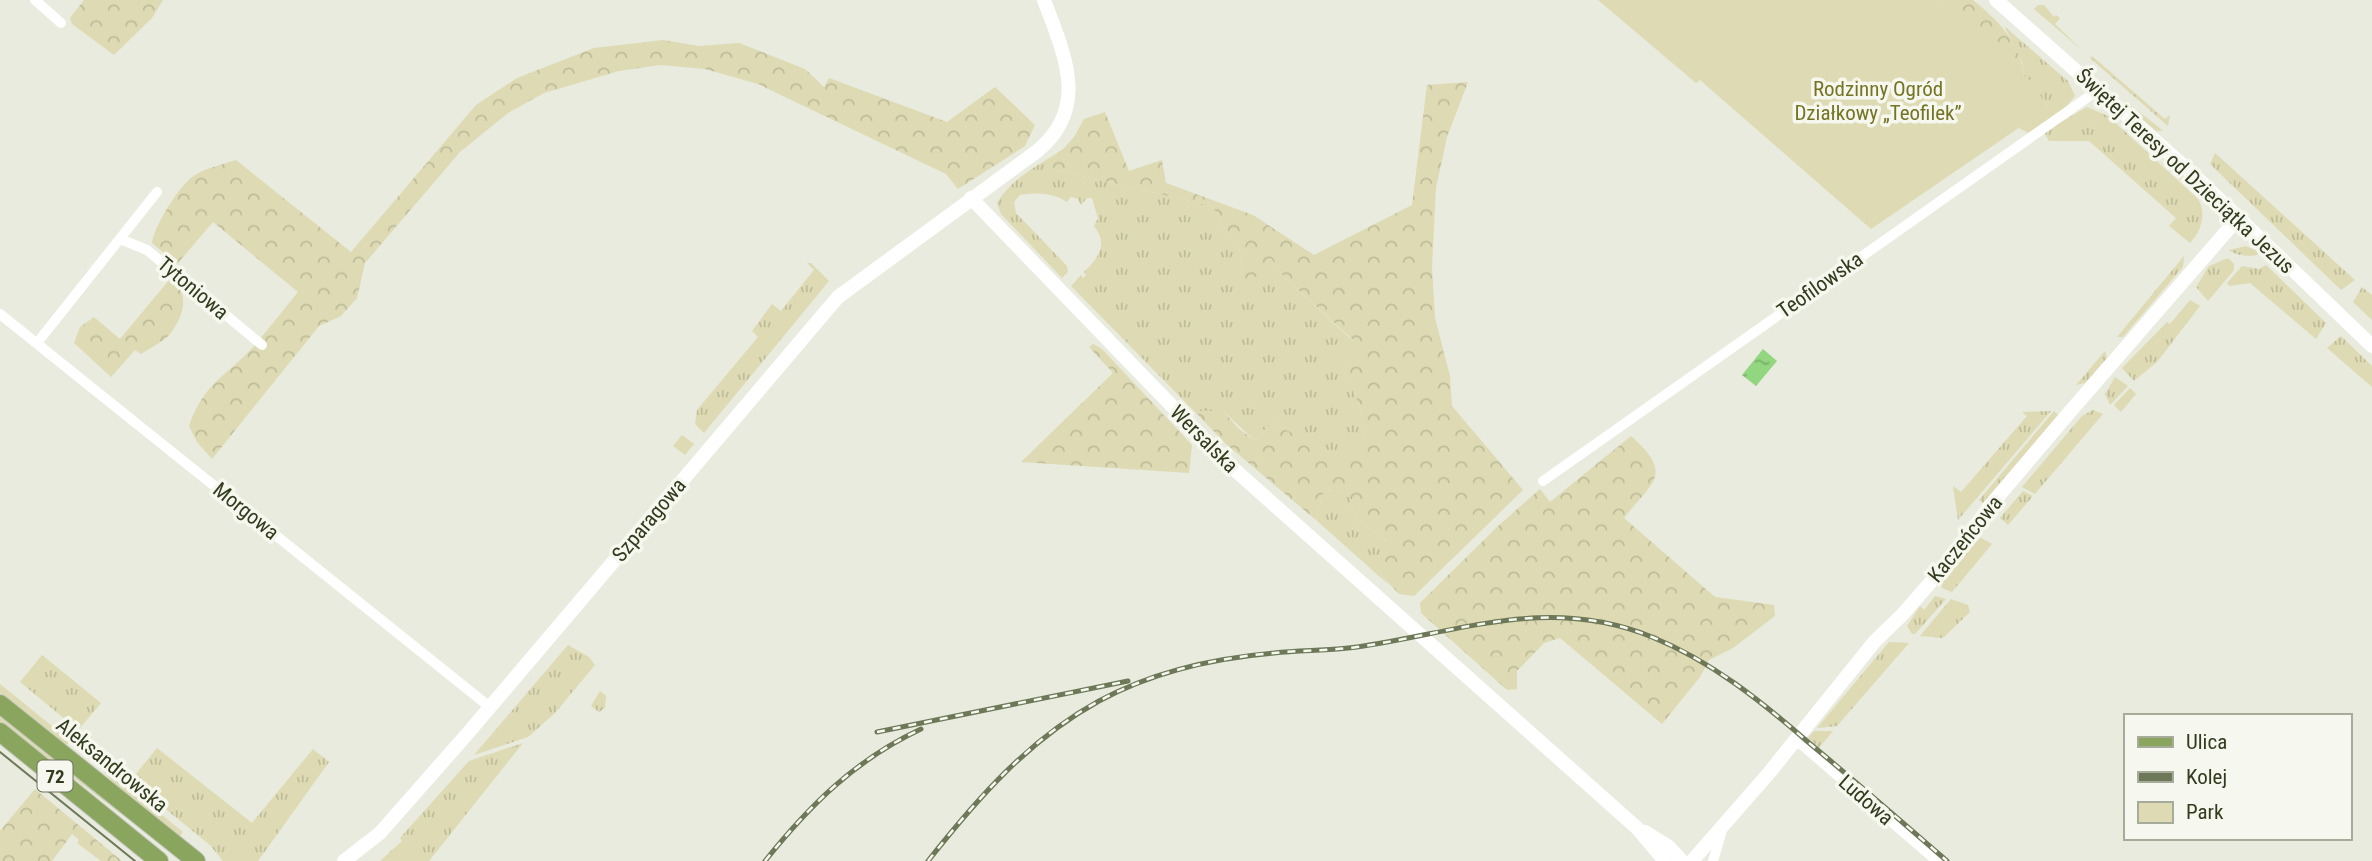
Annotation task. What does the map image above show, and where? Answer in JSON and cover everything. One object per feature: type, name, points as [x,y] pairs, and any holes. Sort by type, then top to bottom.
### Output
[{"type":"main road","name":"Aleksandrowska","points":[[0,704],[196,861]]},
{"type":"main road","name":"72","points":[[0,732],[159,861]]},
{"type":"street","points":[[35,0],[61,23]]},
{"type":"street","points":[[971,198],[1043,146],[1054,135],[1065,112],[1069,92],[1067,65],[1044,0]]},
{"type":"street","name":"Świętej Teresy od Dzieciątka Jezus","points":[[1996,0],[2239,217],[2372,346]]},
{"type":"street","name":"Teofilowska","points":[[1543,481],[2098,90]]},
{"type":"street","points":[[37,344],[157,192]]},
{"type":"street","name":"Szparagowa","points":[[345,861],[380,834],[491,708],[838,297],[971,198]]},
{"type":"street","name":"Wersalska","points":[[971,198],[1226,462],[1637,828],[1662,860]]},
{"type":"street","name":"Kaczeńcowa","points":[[1692,861],[1875,642],[1950,560],[1990,506],[2068,414],[2239,217]]},
{"type":"street","name":"Tytoniowa","points":[[120,239],[147,250],[262,345]]},
{"type":"street","name":"Morgowa","points":[[0,314],[491,708]]},
{"type":"street","name":"Ludowa","points":[[1795,738],[1937,861]]},
{"type":"street","name":"Wersalska","points":[[1637,828],[1669,847],[1682,861]]},
{"type":"street","points":[[1713,861],[1722,828]]},
{"type":"green space","points":[[84,0],[163,0],[152,18],[114,55],[72,24],[70,18]]},
{"type":"green space","name":"Rodzinny Ogród Działkowy „Teofilek”","points":[[1598,0],[1937,0],[2033,83],[2048,108],[1871,229],[1700,80],[1696,83]]},
{"type":"green space","points":[[1937,0],[1973,0],[1999,24],[2013,42],[2024,76]]},
{"type":"green space","points":[[2038,5],[2044,5],[2054,17],[2056,15],[2060,18],[2055,24],[2083,51],[2034,9]]},
{"type":"green space","points":[[2005,27],[2068,81],[2075,96],[2064,109],[2028,133],[2019,128],[2048,107],[2024,76],[2022,62]]},
{"type":"green space","points":[[663,40],[699,46],[739,43],[805,69],[824,87],[829,78],[947,122],[995,87],[1035,125],[1025,146],[958,189],[946,174],[758,84],[705,69],[660,65],[619,71],[544,93],[508,113],[460,152],[365,263],[357,298],[341,316],[319,326],[212,459],[197,442],[189,426],[195,410],[211,387],[250,351],[298,292],[213,222],[177,264],[152,243],[163,216],[189,180],[204,170],[236,160],[351,252],[476,105],[517,78],[594,48]]},
{"type":"green space","points":[[2092,56],[2165,119],[2170,115],[2168,126],[2090,58]]},
{"type":"green space","points":[[1468,82],[1447,137],[1436,188],[1432,267],[1435,318],[1450,376],[1452,406],[1523,490],[1414,596],[1399,594],[1379,573],[1380,552],[1387,541],[1357,520],[1347,492],[1324,490],[1316,520],[1226,444],[1194,411],[1223,411],[1238,428],[1254,440],[1272,423],[1342,458],[1366,433],[1358,402],[1343,370],[1353,340],[1284,277],[1271,258],[1245,290],[1240,277],[1242,255],[1212,206],[1052,169],[1051,163],[1074,137],[1084,119],[1105,112],[1129,171],[1162,160],[1166,183],[1253,215],[1314,255],[1412,205],[1427,85]]},
{"type":"green space","points":[[2127,102],[2163,131],[2156,131],[2124,103]]},
{"type":"green space","points":[[2087,107],[2108,116],[2198,199],[2202,222],[2190,243],[2169,226],[2176,218],[2089,141],[2049,141],[2044,132]]},
{"type":"green space","points":[[1069,145],[1052,169],[1212,206],[1242,255],[1240,277],[1245,289],[1271,258],[1284,277],[1353,341],[1343,370],[1358,402],[1366,433],[1342,459],[1272,423],[1254,440],[1223,411],[1194,411],[1071,286],[1081,275],[1083,278],[1086,275],[1084,272],[1100,251],[1101,239],[1094,226],[1098,218],[1092,198],[1087,198],[1081,205],[1078,199],[1071,197],[1067,202],[1051,195],[1032,194],[1020,195],[1014,202],[1016,213],[1067,266],[1068,272],[1062,278],[1001,214],[997,203],[1004,193],[1030,170]]},
{"type":"green space","points":[[2215,153],[2355,280],[2341,290],[2210,164]]},
{"type":"green space","points":[[2161,162],[2182,174],[2206,197],[2201,198]]},
{"type":"green space","points":[[2246,246],[2261,253],[2245,256],[2229,250]]},
{"type":"green space","points":[[2184,256],[2183,267],[2123,337],[2117,337]]},
{"type":"green space","points":[[2228,258],[2234,264],[2234,270],[2208,301],[2196,287],[2209,266]]},
{"type":"green space","points":[[807,263],[811,263],[829,281],[704,433],[695,424],[697,410],[758,337],[752,331],[772,304],[781,311],[814,270]]},
{"type":"green space","points":[[2266,265],[2326,323],[2316,339],[2250,283],[2229,286],[2227,283],[2242,266],[2259,269]]},
{"type":"green space","points":[[170,279],[177,284],[183,297],[182,312],[175,327],[164,340],[141,354],[135,350],[111,377],[74,343],[80,327],[94,317],[120,339]]},
{"type":"green space","points":[[2362,287],[2372,295],[2372,320],[2353,302]]},
{"type":"green space","points":[[2190,300],[2200,306],[2157,362],[2134,381],[2122,368],[2167,322],[2170,324]]},
{"type":"green space","points":[[2341,336],[2372,366],[2372,387],[2327,348]]},
{"type":"green space","points":[[1093,344],[1102,349],[1192,445],[1189,473],[1021,462],[1113,373],[1089,347]]},
{"type":"green space","points":[[2105,351],[2107,358],[2085,383],[2076,385]]},
{"type":"green space","points":[[2115,377],[2128,386],[2110,405],[2105,394]]},
{"type":"green space","points":[[2130,388],[2136,394],[2121,412],[2114,405]]},
{"type":"green space","points":[[2093,410],[2103,414],[2035,494],[2022,487],[2082,416]]},
{"type":"green space","points":[[2051,411],[1958,520],[1953,486],[1961,492],[2027,416],[2022,412]]},
{"type":"green space","points":[[2054,411],[2058,415],[1983,503],[1979,500]]},
{"type":"green space","points":[[682,435],[694,444],[685,455],[673,446]]},
{"type":"green space","points":[[1631,436],[1644,449],[1656,470],[1650,487],[1624,518],[1715,597],[1774,605],[1775,616],[1733,648],[1709,660],[1700,677],[1662,724],[1560,638],[1544,643],[1517,671],[1517,689],[1507,690],[1421,613],[1420,603],[1498,526],[1540,489],[1550,502]]},
{"type":"green space","points":[[1324,490],[1347,492],[1357,520],[1388,542],[1379,573],[1389,585],[1316,520]]},
{"type":"green space","points":[[2023,491],[2033,496],[2008,525],[2000,518]]},
{"type":"green space","points":[[1981,538],[1992,544],[1952,592],[1942,588],[1940,582],[1975,541]]},
{"type":"green space","points":[[1935,596],[1946,599],[1915,634],[1912,634],[1907,626],[1920,606],[1924,610]]},
{"type":"green space","points":[[1951,599],[1968,605],[1970,612],[1943,638],[1920,636]]},
{"type":"green space","points":[[1889,642],[1909,643],[1837,726],[1817,728]]},
{"type":"green space","points":[[568,645],[589,657],[595,665],[555,713],[528,737],[474,755]]},
{"type":"green space","points":[[42,655],[101,703],[78,730],[20,682]]},
{"type":"green space","points":[[0,684],[73,743],[64,745],[0,693]]},
{"type":"green space","points":[[600,691],[606,696],[605,708],[599,712],[591,706]]},
{"type":"green space","points":[[0,714],[157,841],[0,722]]},
{"type":"green space","points":[[1814,731],[1833,731],[1819,748],[1808,738]]},
{"type":"green space","points":[[88,738],[135,775],[157,748],[252,823],[313,749],[329,762],[258,861],[223,861],[210,845],[84,743]]},
{"type":"green space","points":[[523,743],[429,861],[380,861],[402,841],[400,838],[469,761]]},
{"type":"green space","points":[[82,750],[183,832],[178,838],[134,803]]},
{"type":"green space","points":[[35,789],[122,861],[101,861],[77,843],[79,840],[72,834],[52,861],[0,861],[0,831]]},
{"type":"water","points":[[1763,349],[1777,361],[1756,386],[1742,375]]},
{"type":"tram line","points":[[0,752],[135,861]]},
{"type":"railway","points":[[928,861],[965,815],[1027,752],[1073,717],[1099,701],[1140,682],[1184,668],[1252,655],[1357,647],[1469,626],[1540,618],[1577,619],[1614,625],[1652,637],[1695,658],[1772,712],[1947,861]]},
{"type":"railway","points":[[877,732],[1128,681]]},
{"type":"railway","points":[[765,861],[799,821],[835,786],[875,755],[921,729]]}]
